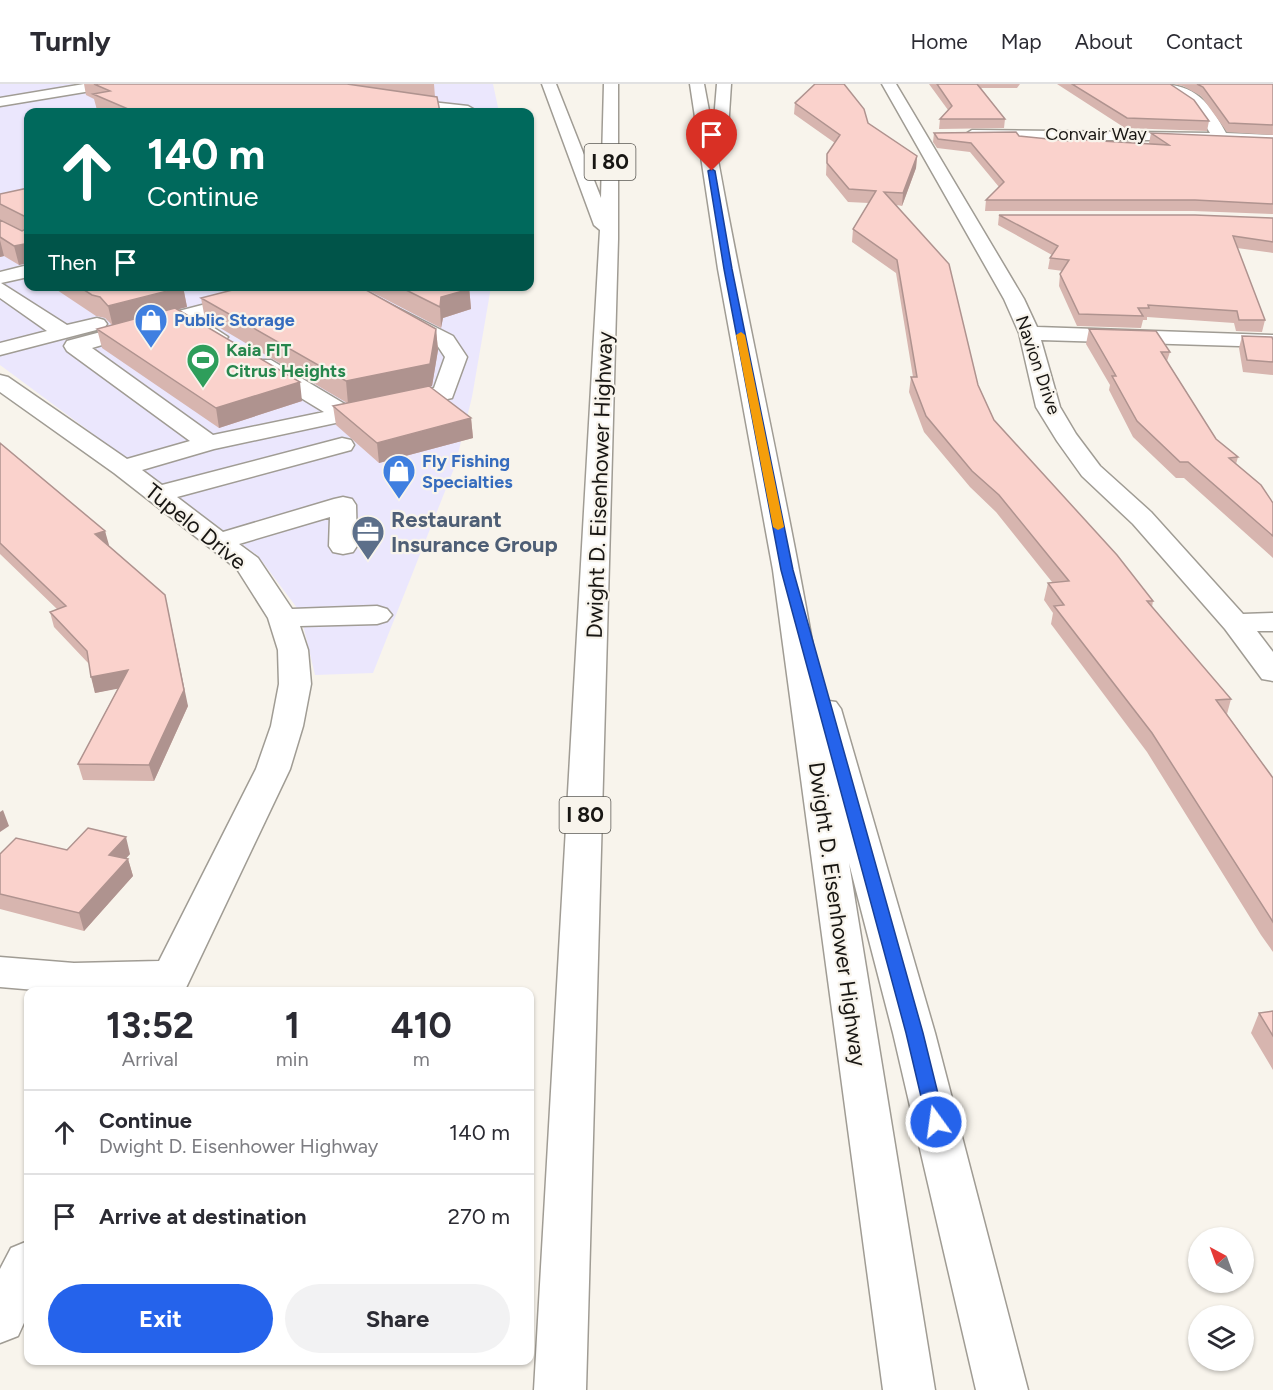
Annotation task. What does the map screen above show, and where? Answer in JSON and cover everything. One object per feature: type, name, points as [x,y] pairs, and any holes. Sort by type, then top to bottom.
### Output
[{"type":"main road","points":[[0,102],[69,87],[109,84]]},
{"type":"main road","points":[[549,84],[609,239]]},
{"type":"main road","name":"Dwight D. Eisenhower Highway","points":[[560,1390],[609,239],[611,84]]},
{"type":"main road","name":"Dwight D. Eisenhower Highway","points":[[697,84],[728,269],[787,570],[909,1390]]},
{"type":"main road","points":[[715,192],[724,84]]},
{"type":"main road","name":"Navion Drive","points":[[889,84],[1014,299],[1029,333],[1048,407],[1065,436],[1091,471],[1142,519],[1235,622],[1273,672]]},
{"type":"main road","points":[[1166,84],[1186,93],[1204,107],[1220,137]]},
{"type":"main road","points":[[0,87],[63,106]]},
{"type":"main road","points":[[387,102],[436,108]]},
{"type":"main road","name":"Convair Way","points":[[919,136],[1104,134],[1273,140]]},
{"type":"main road","points":[[965,218],[987,218]]},
{"type":"main road","points":[[0,278],[24,272]]},
{"type":"main road","points":[[0,289],[209,443]]},
{"type":"main road","points":[[168,310],[222,291]]},
{"type":"main road","points":[[0,349],[65,337],[168,310],[272,291]]},
{"type":"main road","points":[[123,468],[209,443],[444,393],[456,357],[445,341],[348,291]]},
{"type":"main road","points":[[168,310],[344,414]]},
{"type":"main road","points":[[1029,333],[1273,341]]},
{"type":"main road","name":"Tupelo Drive","points":[[0,382],[123,468],[248,564],[283,618],[293,650],[295,684],[287,726],[273,769],[167,983]]},
{"type":"main road","points":[[158,494],[342,445]]},
{"type":"main road","points":[[220,541],[343,505],[343,546]]},
{"type":"main road","points":[[787,570],[914,1033],[1002,1390]]},
{"type":"main road","points":[[283,618],[377,615]]},
{"type":"main road","points":[[1235,622],[1273,622]]},
{"type":"main road","points":[[0,972],[167,983]]},
{"type":"main road","points":[[0,1320],[24,1271]]},
{"type":"shaded area","points":[[0,84],[493,84],[498,108],[24,108],[24,291],[490,291],[472,397],[455,466],[373,673],[315,675],[300,612],[258,556],[0,365]]},
{"type":"building","points":[[94,84],[347,84],[437,97],[439,108],[126,108],[93,94],[110,91]]},
{"type":"building","points":[[815,84],[844,84],[864,109],[868,123],[917,156],[903,193],[884,192],[949,264],[978,385],[994,420],[1117,555],[1153,601],[1147,601],[1231,699],[1216,700],[1273,778],[1273,922],[1152,733],[1054,606],[1064,605],[1048,583],[1069,581],[999,495],[972,471],[926,416],[911,377],[917,377],[897,260],[853,229],[876,191],[849,189],[827,163],[827,154],[840,135],[795,103]]},
{"type":"building","points":[[937,84],[977,84],[1005,119],[940,119],[952,106]]},
{"type":"building","points":[[1072,84],[1170,84],[1194,100],[1209,121],[1127,118]]},
{"type":"building","points":[[1197,84],[1273,84],[1273,125],[1229,123],[1203,87]]},
{"type":"building","points":[[1016,132],[1019,136],[1068,141],[1068,139],[1169,145],[1151,133],[1273,138],[1273,204],[1195,200],[986,200],[1004,182],[971,143],[938,139],[934,133]]},
{"type":"building","points":[[24,189],[24,216],[0,204],[0,194]]},
{"type":"building","points":[[999,215],[1195,215],[1273,218],[1273,242],[1233,236],[1265,320],[1239,320],[1237,311],[1148,305],[1149,308],[1138,308],[1143,316],[1079,314],[1060,274],[1069,260],[1050,258],[1058,246]]},
{"type":"building","points":[[0,220],[24,230],[24,244],[14,246],[0,237]]},
{"type":"building","points":[[86,291],[167,291],[108,306],[100,297]]},
{"type":"building","points":[[228,291],[368,291],[436,329],[430,364],[346,381],[201,298]]},
{"type":"building","points":[[408,291],[463,291],[441,297],[440,307]]},
{"type":"building","points":[[175,308],[300,382],[216,408],[97,329]]},
{"type":"building","points":[[1089,329],[1156,331],[1170,352],[1161,352],[1216,439],[1238,457],[1229,458],[1261,485],[1273,503],[1273,536],[1188,462],[1180,462],[1137,421],[1112,376],[1116,376]]},
{"type":"building","points":[[1242,336],[1272,337],[1273,362],[1247,360]]},
{"type":"building","points":[[429,386],[471,418],[377,443],[333,406]]},
{"type":"building","points":[[0,443],[105,531],[95,534],[165,595],[184,690],[149,765],[78,764],[128,670],[91,677],[87,651],[50,612],[66,606],[0,543]]},
{"type":"building","points":[[88,828],[126,837],[109,855],[128,859],[79,913],[0,894],[0,854],[16,838],[67,850]]},
{"type":"building","points":[[1273,1011],[1273,1036],[1259,1013]]},
{"type":"slow traffic","points":[[741,335],[778,527]]},
{"type":"place","name":"Public Storage","points":[[151,349]]},
{"type":"place","name":"Kaia FIT Citrus Heights","points":[[203,389]]},
{"type":"place","name":"Fly Fishing Specialties","points":[[399,500]]},
{"type":"place","name":"Restaurant Insurance Group","points":[[368,561]]},
{"type":"route","points":[[712,171],[728,269],[787,570],[914,1033],[936,1122]]}]
